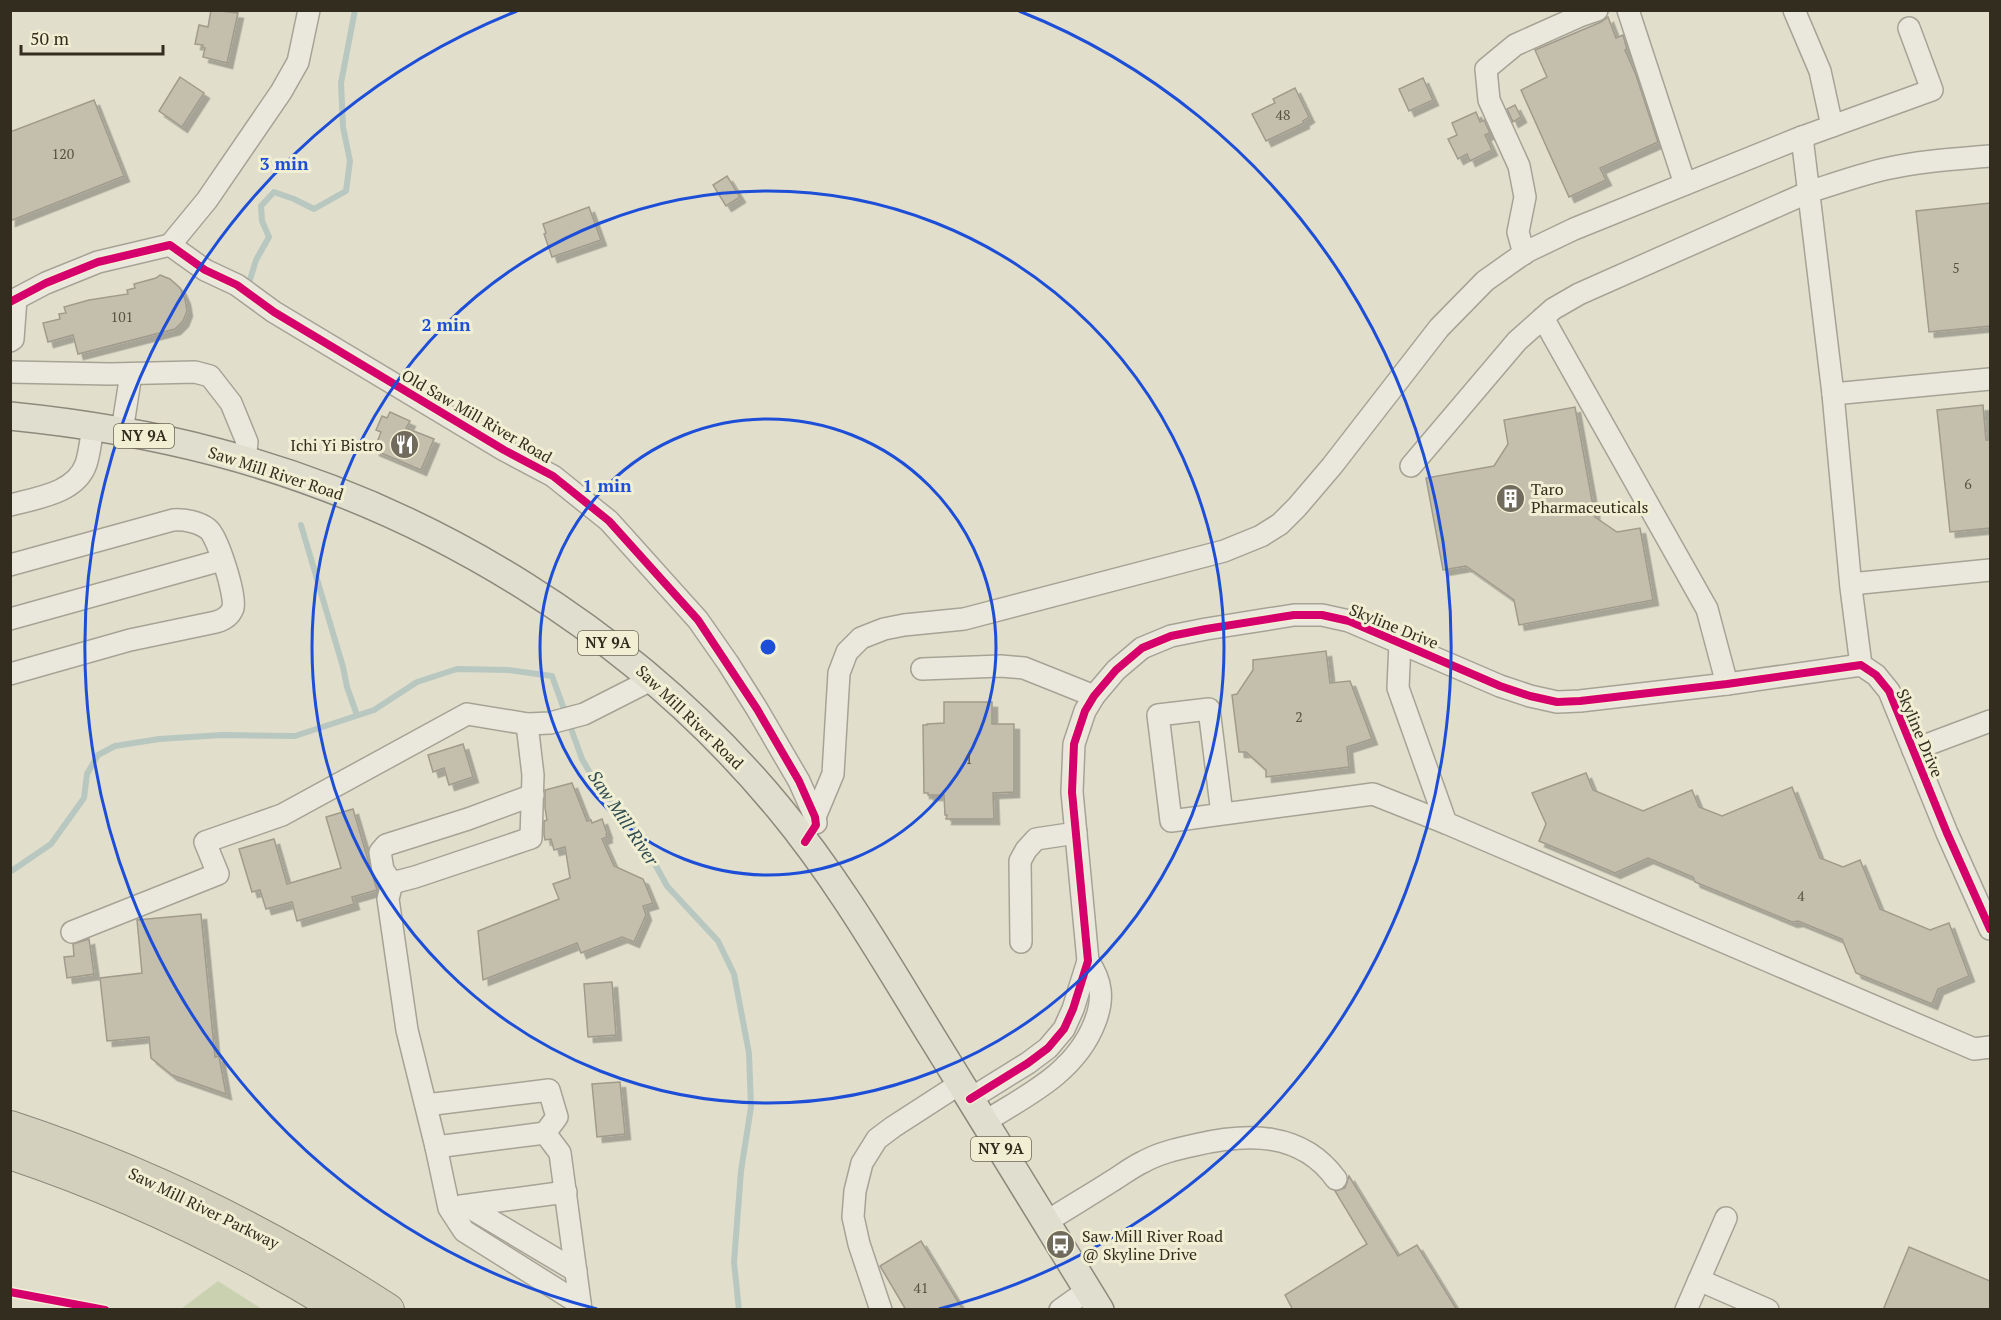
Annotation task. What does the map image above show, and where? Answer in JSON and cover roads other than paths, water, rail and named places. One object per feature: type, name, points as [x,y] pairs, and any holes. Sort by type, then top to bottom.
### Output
[{"type":"highway","name":"Saw Mill River Parkway","points":[[10,1127],[118,1166],[193,1199],[315,1264],[388,1310]]},
{"type":"highway","name":"Saw Mill River Parkway","points":[[10,1153],[61,1169],[189,1224],[249,1255],[342,1310]]},
{"type":"main road","name":"Saw Mill River Road","points":[[10,416],[93,426],[186,444],[245,460],[346,496],[413,526],[508,576],[572,617],[652,679],[693,715],[729,752],[806,842],[872,939],[1094,1300]]},
{"type":"street","points":[[10,341],[13,339],[13,300],[46,283],[98,262],[170,245],[207,200],[281,92],[298,62],[309,10]]},
{"type":"street","points":[[1524,254],[1518,232],[1525,197],[1519,166],[1488,100],[1486,69],[1515,45],[1597,10]]},
{"type":"street","points":[[1628,10],[1685,184]]},
{"type":"street","points":[[1794,10],[1820,71],[1832,126]]},
{"type":"street","points":[[806,842],[816,825],[815,817],[832,774],[839,673],[847,652],[861,638],[884,629],[904,625],[964,620],[1224,551],[1261,536],[1280,524],[1297,507],[1332,466],[1439,328],[1485,281],[1524,254],[1574,229],[1685,184],[1802,137],[1932,90],[1909,28]]},
{"type":"street","points":[[1802,137],[1833,394],[1861,665]]},
{"type":"street","points":[[1411,466],[1517,341],[1543,318],[1578,294],[1809,192],[1883,169],[1916,163],[1990,156]]},
{"type":"street","name":"Old Saw Mill River Road","points":[[170,245],[205,270],[237,285],[274,312],[504,450],[553,476],[609,521],[698,620],[728,663],[788,761],[815,817]]},
{"type":"street","points":[[1543,318],[1707,609],[1727,684]]},
{"type":"street","points":[[10,372],[131,374],[195,372],[210,376],[231,403],[247,442],[245,460]]},
{"type":"street","points":[[122,431],[131,374]]},
{"type":"street","points":[[1833,394],[1990,379]]},
{"type":"street","points":[[10,505],[55,492],[72,484],[86,466],[93,426]]},
{"type":"street","points":[[10,565],[179,519],[208,529],[216,539],[233,601],[231,611],[222,620],[130,640],[10,674]]},
{"type":"street","points":[[10,620],[222,560]]},
{"type":"street","points":[[1851,584],[1990,570]]},
{"type":"street","name":"Skyline Drive","points":[[881,1310],[853,1217],[855,1191],[862,1163],[878,1140],[893,1127],[1033,1059],[1057,1039],[1070,1019],[1088,961],[1072,792],[1073,752],[1079,728],[1094,696],[1116,670],[1142,648],[1171,636],[1206,628],[1294,615],[1322,615],[1349,621],[1500,686],[1557,702],[1727,684],[1861,665],[1876,675],[1889,691],[1947,833],[1990,929]]},
{"type":"street","points":[[1400,642],[1398,688],[1446,823]]},
{"type":"street","points":[[922,669],[1001,666],[1024,668],[1094,696]]},
{"type":"street","points":[[72,932],[218,874],[205,842],[282,815],[467,714],[527,724],[550,723],[584,714],[652,679]]},
{"type":"street","points":[[1222,814],[1209,709],[1158,715],[1171,821],[1373,794],[1446,823],[1974,1049],[1990,1047]]},
{"type":"street","points":[[1913,750],[1990,721]]},
{"type":"street","points":[[392,883],[531,838],[533,775],[527,724]]},
{"type":"street","points":[[532,795],[468,819],[386,845],[380,852],[383,870],[392,883],[388,899],[407,1029],[436,1148],[458,1207],[464,1231],[581,1307]]},
{"type":"street","points":[[1021,942],[1020,861],[1036,839],[1076,832]]},
{"type":"street","name":"Skyline Drive","points":[[984,1122],[1056,1075],[1068,1065],[1086,1041],[1097,1016],[1101,992],[1098,978],[1088,961]]},
{"type":"street","points":[[426,1104],[549,1090],[557,1117],[545,1132],[436,1148]]},
{"type":"street","points":[[545,1132],[560,1153],[581,1307]]},
{"type":"street","points":[[1046,1222],[1142,1162],[1162,1153],[1207,1143],[1244,1138],[1266,1138],[1291,1144],[1311,1154],[1326,1166],[1336,1179]]},
{"type":"street","points":[[458,1207],[566,1192]]},
{"type":"street","points":[[458,1207],[576,1271]]},
{"type":"street","points":[[1686,1310],[1726,1218]]},
{"type":"street","points":[[1699,1280],[1768,1310]]},
{"type":"street","points":[[1060,1310],[1094,1300]]},
{"type":"waterway","points":[[249,283],[256,260],[269,237],[262,221],[261,206],[274,192],[314,209],[346,191],[350,161],[343,127],[341,83],[355,10]]},
{"type":"waterway","points":[[301,525],[357,715]]},
{"type":"waterway","name":"Saw Mill River","points":[[10,872],[51,844],[84,798],[87,774],[98,755],[115,746],[159,739],[222,735],[295,736],[374,710],[417,682],[457,669],[508,670],[552,676],[582,759],[593,778],[617,811],[638,833],[667,886],[718,941],[734,974],[749,1053],[751,1107],[741,1171],[734,1262],[739,1310]]},
{"type":"place","name":"Ichi Yi Bistro","points":[[404,445]]},
{"type":"place","name":"Taro Pharmaceuticals","points":[[1510,498]]},
{"type":"place","name":"Saw Mill River Road @ Skyline Drive","points":[[1061,1245]]}]
